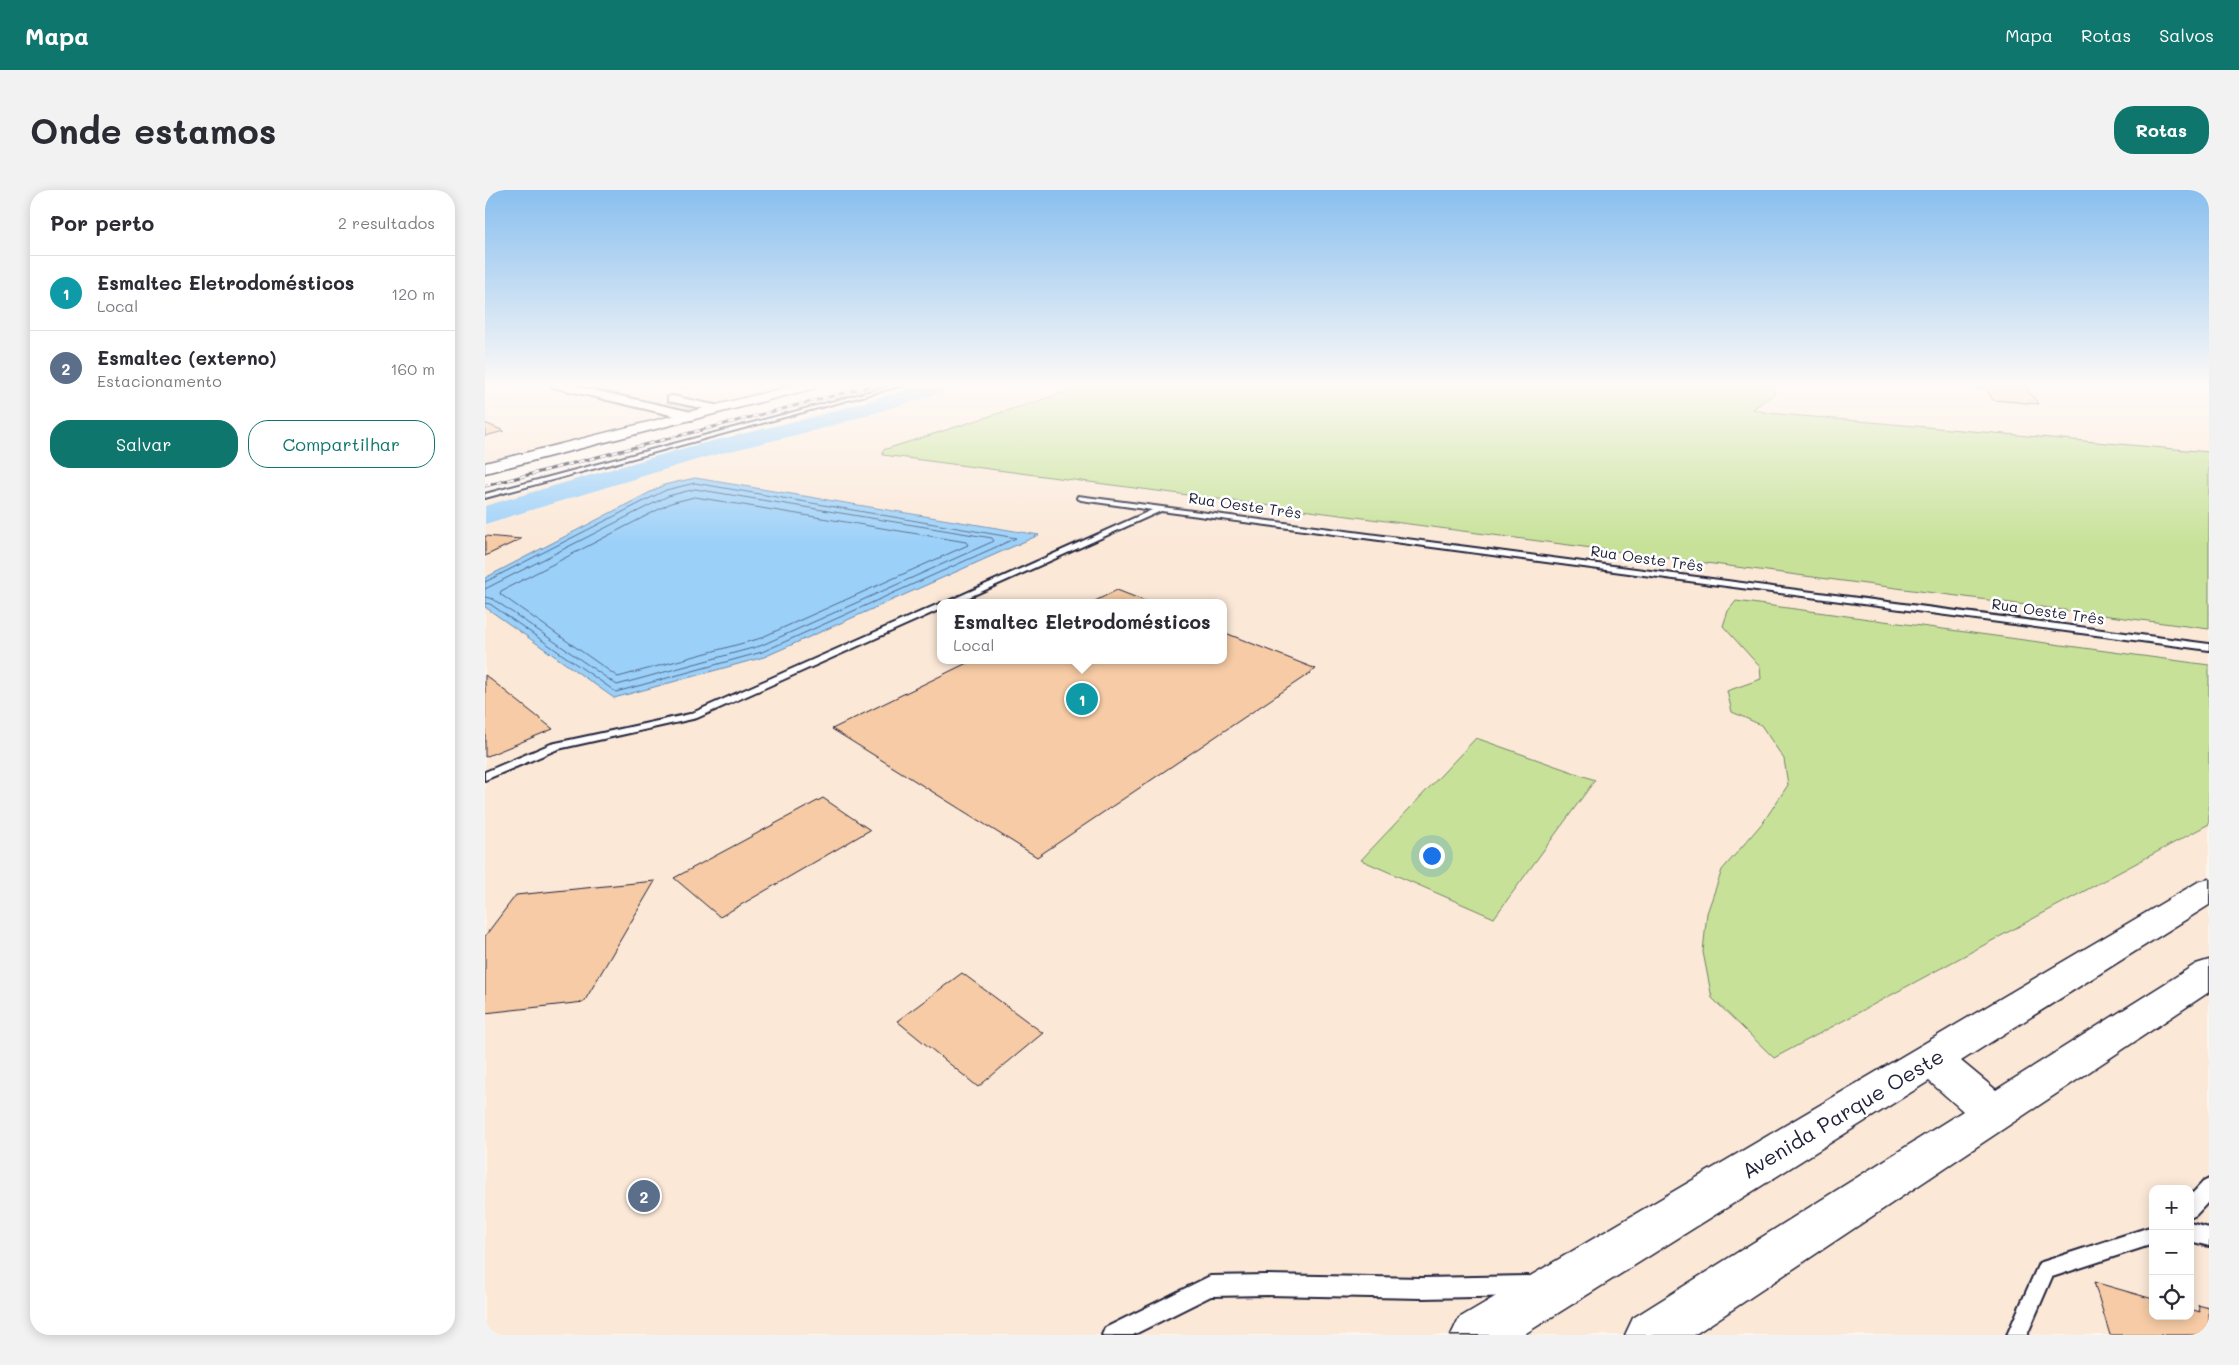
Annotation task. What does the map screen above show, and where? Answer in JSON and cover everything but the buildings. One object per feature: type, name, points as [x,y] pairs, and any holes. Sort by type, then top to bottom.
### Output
[{"type":"street","points":[[485,461],[582,438]]},
{"type":"street","points":[[485,468],[595,438]]},
{"type":"street","name":"Avenida Parque Oeste","points":[[1476,1335],[1562,1285],[2209,890]]},
{"type":"street","points":[[1650,1335],[2209,974]]},
{"type":"street","points":[[1931,1060],[1994,1112]]},
{"type":"lane","points":[[485,496],[700,438]]},
{"type":"lane","name":"Rua Oeste Três","points":[[1081,498],[2209,647]]},
{"type":"lane","points":[[957,599],[1161,508]]},
{"type":"lane","points":[[485,776],[555,746],[693,716],[937,608]]},
{"type":"lane","points":[[2194,1205],[2209,1188]]},
{"type":"lane","points":[[2194,1233],[2209,1237]]},
{"type":"lane","points":[[2017,1335],[2046,1270],[2149,1236]]},
{"type":"lane","points":[[1112,1335],[1210,1286],[1267,1284],[1423,1288],[1562,1285]]},
{"type":"shaded area","points":[[485,438],[593,438],[485,466]]},
{"type":"shaded area","points":[[723,438],[2209,438],[2209,1335],[485,1335],[485,502]]},
{"type":"green space","points":[[919,438],[2056,438],[2209,452],[2209,629],[883,455],[883,450]]},
{"type":"green space","points":[[1736,601],[2209,665],[2209,824],[1774,1058],[1712,998],[1703,952],[1707,913],[1722,870],[1764,821],[1788,785],[1784,759],[1761,725],[1732,712],[1727,691],[1761,679],[1760,667],[1723,626],[1728,611]]},
{"type":"green space","points":[[1476,738],[1595,780],[1494,918],[1361,860]]},
{"type":"water","points":[[695,478],[1039,535],[764,657],[614,698],[485,607],[485,578],[664,485]]},
{"type":"waterway","points":[[485,515],[697,452],[753,438]]},
{"type":"railway","points":[[485,486],[669,438]]},
{"type":"place","name":"Esmaltec Eletrodomésticos","points":[[1082,699]]},
{"type":"place","name":"Esmaltec (externo)","points":[[644,1196]]}]
